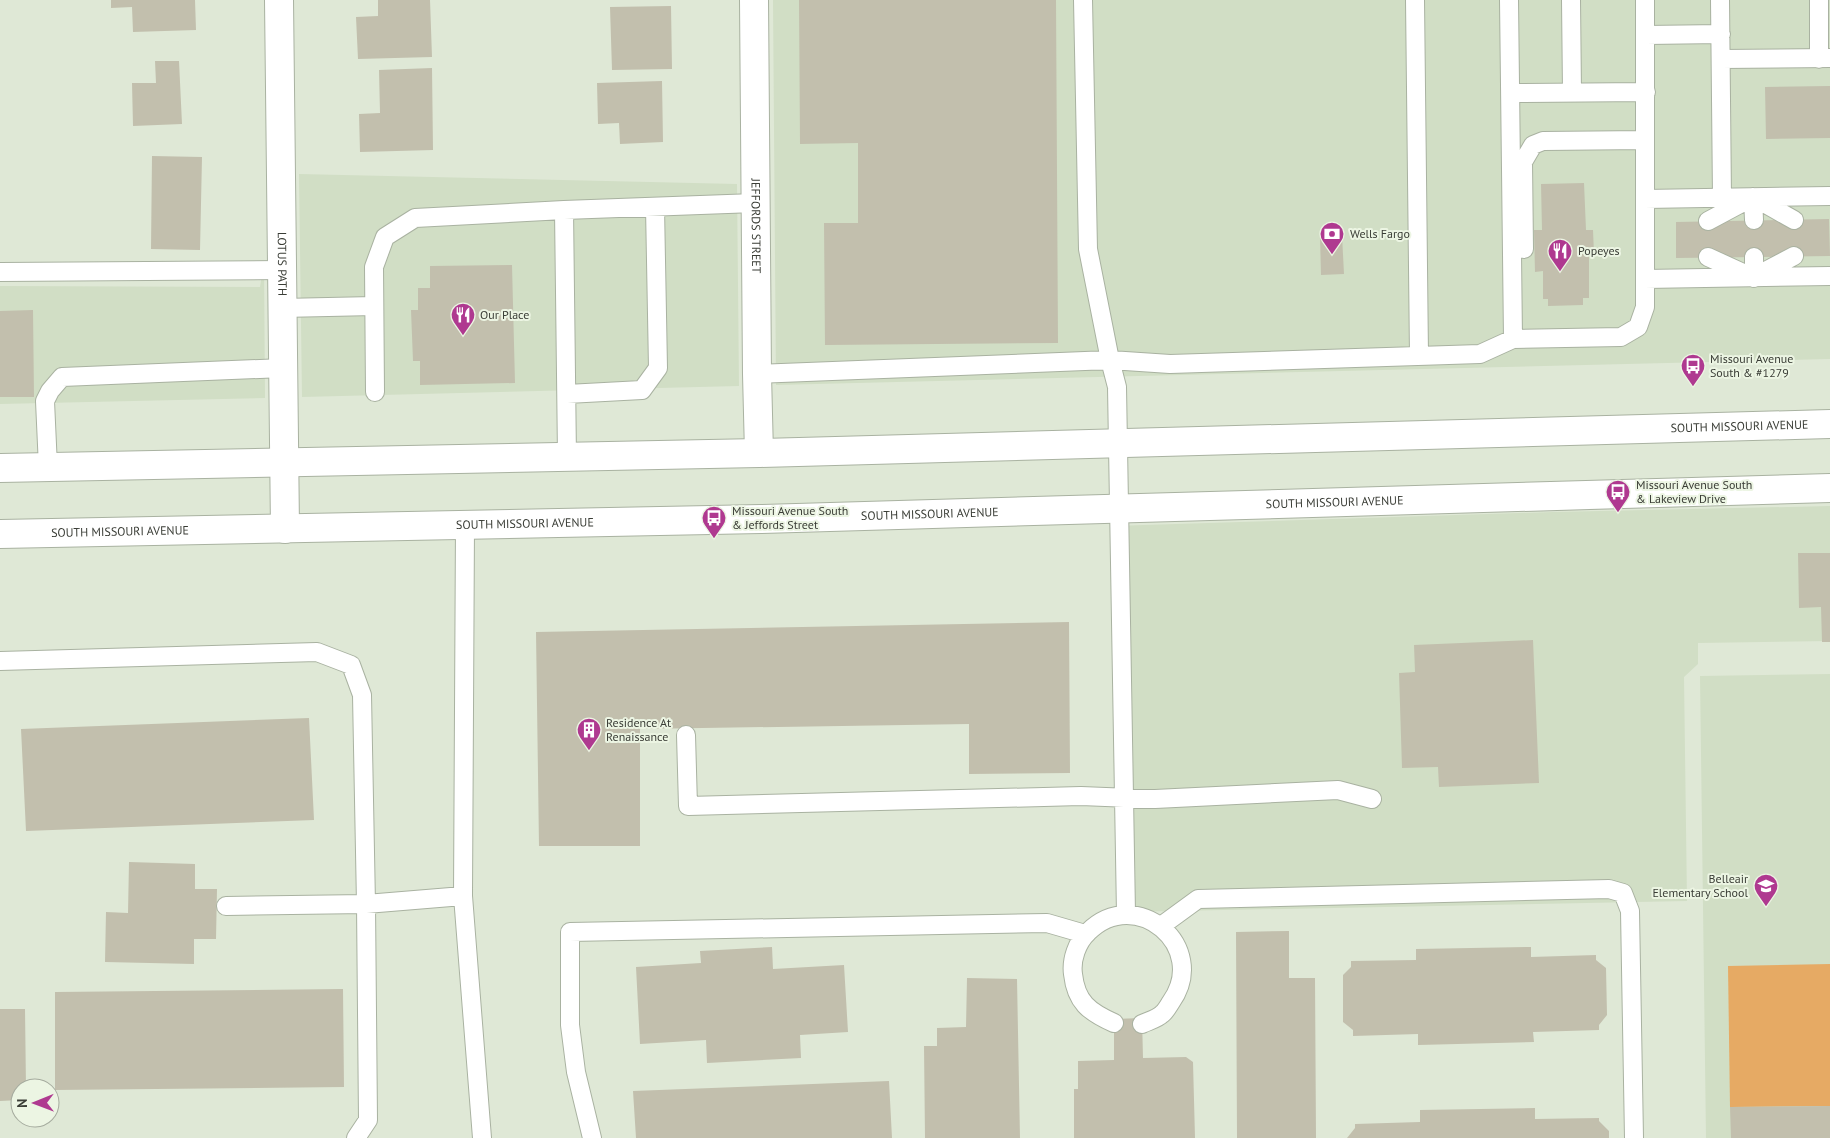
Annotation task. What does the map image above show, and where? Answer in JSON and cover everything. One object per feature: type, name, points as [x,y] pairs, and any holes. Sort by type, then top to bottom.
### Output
[{"type":"main road","name":"LOTUS PATH","points":[[279,0],[285,528]]},
{"type":"main road","name":"JEFFORDS STREET","points":[[754,0],[759,453]]},
{"type":"main road","name":"SOUTH MISSOURI AVENUE","points":[[0,468],[759,453],[1830,424]]},
{"type":"main road","name":"SOUTH MISSOURI AVENUE","points":[[0,534],[1120,509],[1830,488]]},
{"type":"lane","points":[[1083,0],[1088,249],[1117,387],[1126,914]]},
{"type":"lane","points":[[1415,0],[1419,356]]},
{"type":"lane","points":[[1509,0],[1510,93],[1519,339]]},
{"type":"lane","points":[[1572,0],[1572,92]]},
{"type":"lane","points":[[757,374],[1110,360],[1170,364],[1480,354],[1519,339],[1622,337],[1638,327],[1644,307],[1645,0]]},
{"type":"lane","points":[[1720,0],[1722,198]]},
{"type":"lane","points":[[1721,59],[1824,58],[1819,0]]},
{"type":"lane","points":[[1646,35],[1720,34]]},
{"type":"lane","points":[[1510,93],[1646,92]]},
{"type":"lane","points":[[1519,339],[1523,162],[1533,146],[1543,141],[1645,140]]},
{"type":"lane","points":[[1645,199],[1830,196]]},
{"type":"lane","points":[[1753,197],[1794,220]]},
{"type":"lane","points":[[1753,197],[1754,220]]},
{"type":"lane","points":[[1708,221],[1753,197]]},
{"type":"lane","points":[[376,392],[374,267],[385,237],[416,218],[756,203]]},
{"type":"lane","points":[[567,394],[642,390],[658,368],[655,207]]},
{"type":"lane","points":[[564,210],[568,457]]},
{"type":"lane","points":[[1754,278],[1794,256]]},
{"type":"lane","points":[[1708,257],[1754,278]]},
{"type":"lane","points":[[1754,257],[1754,278]]},
{"type":"lane","points":[[0,272],[282,270]]},
{"type":"lane","points":[[1645,280],[1830,276]]},
{"type":"lane","points":[[282,308],[374,306]]},
{"type":"lane","points":[[48,467],[45,401],[50,391],[62,377],[283,368]]},
{"type":"lane","points":[[465,525],[464,896],[482,1138]]},
{"type":"lane","points":[[0,661],[317,652],[351,665],[362,695],[366,904],[368,1120],[356,1138]]},
{"type":"lane","points":[[686,735],[688,806],[1081,796],[1156,799],[1338,790],[1372,799]]},
{"type":"lane","points":[[1161,926],[1198,899],[1608,889],[1623,893],[1630,911],[1634,1138]]},
{"type":"lane","points":[[226,906],[366,904],[464,896]]},
{"type":"lane","points":[[1114,1024],[1097,1016],[1083,1004],[1074,986],[1072,968],[1076,950],[1086,934],[1097,923],[1111,917],[1126,914],[1144,917],[1161,926],[1174,940],[1181,957],[1182,976],[1177,994],[1162,1014],[1142,1024]]},
{"type":"lane","points":[[592,1138],[576,1072],[570,1025],[570,932],[1047,923],[1086,934]]},
{"type":"shaded area","points":[[773,0],[1830,0],[1830,359],[776,385]]},
{"type":"shaded area","points":[[299,174],[737,184],[739,386],[302,397]]},
{"type":"shaded area","points":[[264,261],[265,398],[0,404],[0,286],[260,287]]},
{"type":"shaded area","points":[[1830,506],[1830,641],[1698,643],[1698,664],[1684,677],[1687,901],[1125,912],[1112,526],[1553,512]]},
{"type":"shaded area","name":"Belleair Elementary School","points":[[1830,674],[1830,1138],[1706,1138],[1700,676]]},
{"type":"shaded area","points":[[1830,964],[1830,1106],[1730,1107],[1728,966]]},
{"type":"building","points":[[111,0],[195,0],[196,30],[133,32],[132,7],[111,8]]},
{"type":"building","points":[[378,0],[430,0],[432,57],[358,59],[356,17],[378,16]]},
{"type":"building","points":[[799,0],[1056,0],[1058,343],[825,345],[824,223],[858,223],[858,143],[800,144]]},
{"type":"building","points":[[671,6],[672,69],[612,70],[610,7]]},
{"type":"building","points":[[155,61],[179,61],[182,124],[133,126],[132,83],[156,83]]},
{"type":"building","points":[[432,68],[433,150],[360,152],[359,114],[380,113],[379,70]]},
{"type":"building","points":[[662,81],[663,142],[620,144],[619,123],[598,124],[597,83]]},
{"type":"building","points":[[1830,86],[1830,138],[1766,139],[1765,87]]},
{"type":"building","points":[[152,156],[202,157],[200,250],[151,249]]},
{"type":"building","points":[[1584,183],[1586,230],[1593,230],[1594,254],[1589,254],[1589,298],[1583,298],[1583,305],[1548,306],[1548,299],[1543,299],[1543,271],[1535,272],[1534,230],[1542,230],[1541,184]]},
{"type":"building","points":[[1829,219],[1830,256],[1676,258],[1676,222]]},
{"type":"building","name":"Wells Fargo","points":[[1342,235],[1344,274],[1321,275],[1320,236]]},
{"type":"building","name":"Our Place","points":[[512,265],[515,383],[420,385],[420,361],[413,361],[411,310],[418,310],[418,288],[430,288],[430,266]]},
{"type":"building","points":[[33,310],[34,397],[0,397],[0,311]]},
{"type":"building","points":[[1798,553],[1830,553],[1830,642],[1822,642],[1821,607],[1799,608]]},
{"type":"building","name":"Residence At Renaissance","points":[[1069,622],[1070,773],[969,774],[969,724],[640,729],[640,846],[539,846],[536,632]]},
{"type":"building","points":[[1533,640],[1539,783],[1439,787],[1438,767],[1402,768],[1399,673],[1415,672],[1414,645]]},
{"type":"building","points":[[309,718],[314,820],[26,831],[21,729]]},
{"type":"building","points":[[129,862],[195,864],[195,889],[217,889],[216,939],[194,939],[194,964],[105,962],[106,912],[128,913]]},
{"type":"building","points":[[1289,931],[1289,978],[1315,978],[1316,1138],[1237,1138],[1236,932]]},
{"type":"building","points":[[772,947],[773,969],[844,965],[848,1032],[800,1035],[801,1058],[707,1063],[706,1040],[640,1044],[636,967],[701,963],[700,951]]},
{"type":"building","points":[[1531,947],[1531,957],[1596,955],[1596,960],[1606,968],[1607,1015],[1599,1025],[1599,1030],[1533,1032],[1534,1042],[1418,1045],[1418,1034],[1353,1036],[1353,1030],[1343,1022],[1343,975],[1351,967],[1351,961],[1416,960],[1416,949]]},
{"type":"building","points":[[967,978],[1017,979],[1020,1138],[925,1138],[924,1046],[937,1046],[937,1028],[966,1027]]},
{"type":"building","points":[[343,989],[344,1087],[60,1090],[60,1078],[55,1078],[55,992]]},
{"type":"building","points":[[0,1009],[25,1009],[26,1078],[10,1078],[10,1100],[0,1101]]},
{"type":"building","points":[[1142,1018],[1143,1058],[1186,1057],[1193,1062],[1195,1138],[1074,1138],[1074,1089],[1078,1089],[1078,1061],[1114,1060],[1114,1019]]},
{"type":"building","points":[[889,1081],[892,1138],[636,1138],[633,1091]]},
{"type":"building","points":[[1830,1106],[1830,1138],[1731,1138],[1730,1107]]},
{"type":"building","points":[[1535,1108],[1535,1119],[1599,1118],[1599,1121],[1609,1131],[1609,1138],[1347,1138],[1355,1128],[1355,1124],[1420,1122],[1420,1110]]},
{"type":"place","name":"Wells Fargo","points":[[1332,255]]},
{"type":"place","name":"Popeyes","points":[[1560,272]]},
{"type":"place","name":"Our Place","points":[[463,336]]},
{"type":"place","name":"Missouri Avenue South & #1279","points":[[1693,387]]},
{"type":"place","name":"Missouri Avenue South & Lakeview Drive","points":[[1618,513]]},
{"type":"place","name":"Missouri Avenue South & Jeffords Street","points":[[714,539]]},
{"type":"place","name":"Residence At Renaissance","points":[[589,751]]},
{"type":"place","name":"Belleair Elementary School","points":[[1766,907]]}]
